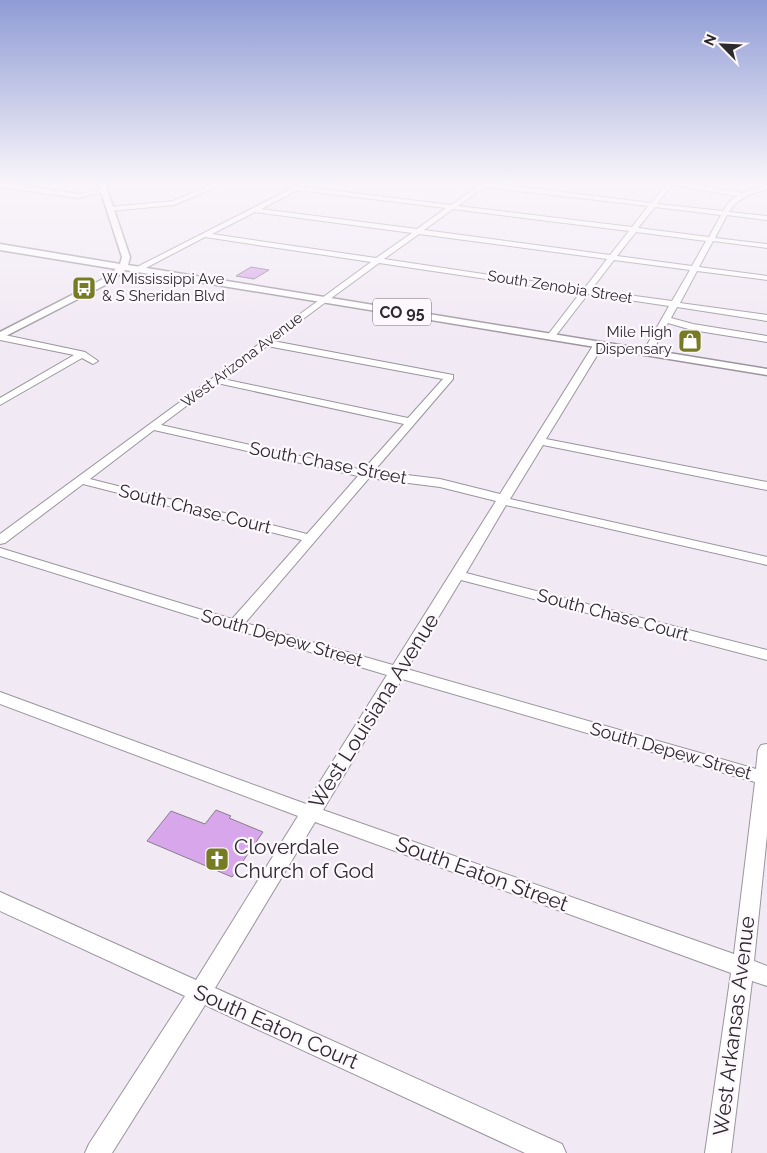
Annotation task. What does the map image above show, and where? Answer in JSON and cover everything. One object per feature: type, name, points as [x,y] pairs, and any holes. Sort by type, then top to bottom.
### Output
[{"type":"main road","points":[[106,281],[123,267],[126,257],[120,237]]},
{"type":"main road","points":[[76,260],[113,254],[122,243]]},
{"type":"main road","name":"CO 95","points":[[0,247],[767,372]]},
{"type":"main road","points":[[0,337],[106,281],[130,274],[161,273]]},
{"type":"street","points":[[137,269],[200,237]]},
{"type":"street","name":"South Zenobia Street","points":[[217,237],[767,318]]},
{"type":"street","name":"West Arizona Avenue","points":[[0,540],[324,299],[411,237]]},
{"type":"street","points":[[455,237],[767,278]]},
{"type":"street","points":[[551,336],[611,257],[629,237]]},
{"type":"street","points":[[695,237],[767,246]]},
{"type":"street","points":[[648,352],[711,239]]},
{"type":"street","points":[[667,320],[692,327],[767,339]]},
{"type":"street","points":[[0,337],[82,354],[93,361]]},
{"type":"street","points":[[234,625],[450,377],[266,342]]},
{"type":"street","name":"West Louisiana Avenue","points":[[98,1153],[200,993],[459,575],[539,440],[599,344]]},
{"type":"street","points":[[0,402],[82,354]]},
{"type":"street","points":[[216,380],[410,422]]},
{"type":"street","name":"South Chase Street","points":[[153,427],[367,474],[440,483],[503,500],[767,561]]},
{"type":"street","points":[[539,440],[767,486]]},
{"type":"street","name":"South Chase Court","points":[[81,480],[309,538]]},
{"type":"street","name":"South Depew Street","points":[[0,552],[234,625],[765,778]]},
{"type":"street","name":"South Chase Court","points":[[459,575],[767,655]]},
{"type":"street","name":"South Eaton Street","points":[[0,698],[310,813],[767,976]]},
{"type":"street","name":"West Arkansas Avenue","points":[[718,1153],[743,967],[767,750]]},
{"type":"street","name":"South Eaton Court","points":[[0,901],[553,1153]]},
{"type":"building","points":[[251,267],[269,270],[254,279],[236,276]]},
{"type":"building","name":"Cloverdale Church of God","points":[[216,810],[231,816],[229,818],[263,832],[232,877],[147,841],[171,811],[205,824]]},
{"type":"place","name":"W Mississippi Ave & S Sheridan Blvd","points":[[84,288]]},
{"type":"place","name":"Mile High Dispensary","points":[[690,341]]},
{"type":"place","name":"Cloverdale Church of God","points":[[217,859]]}]
